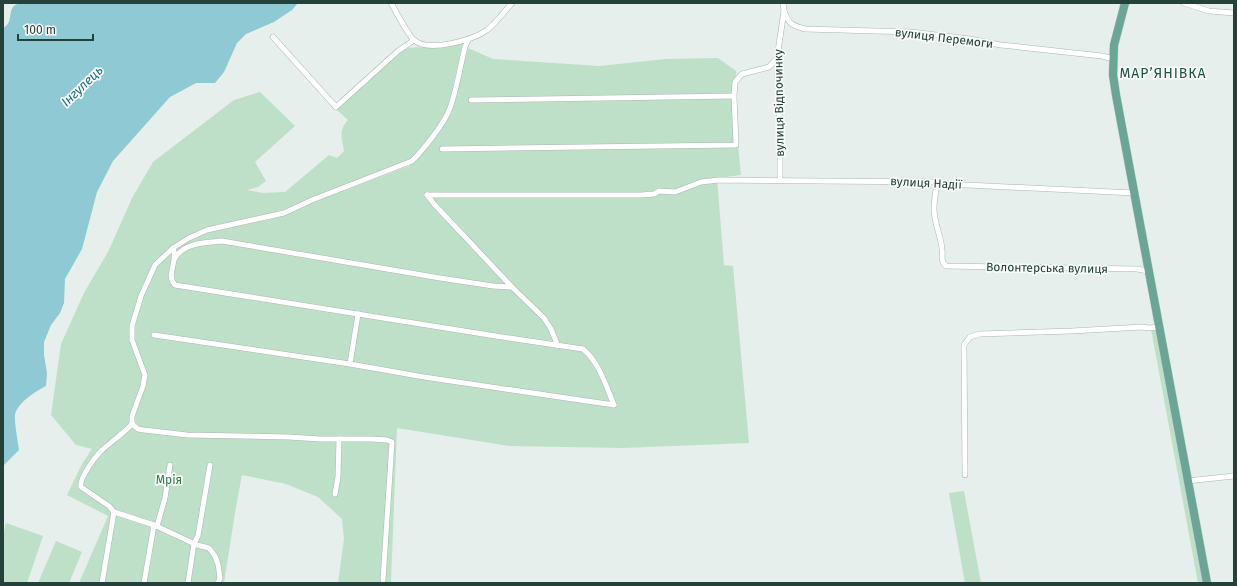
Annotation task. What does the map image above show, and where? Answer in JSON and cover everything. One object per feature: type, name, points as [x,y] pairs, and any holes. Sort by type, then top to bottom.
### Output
[{"type":"main road","points":[[1125,3],[1114,45],[1113,59],[1116,95],[1207,583]]},
{"type":"street","points":[[391,3],[414,40],[423,44],[433,45],[468,40],[488,29],[512,3]]},
{"type":"street","name":"вулиця Відпочинку","points":[[780,180],[780,134],[776,58],[784,11],[783,3]]},
{"type":"street","points":[[1184,3],[1209,11],[1234,13]]},
{"type":"street","name":"вулиця Перемоги","points":[[784,11],[788,22],[794,26],[805,29],[911,32],[970,39],[1001,45],[1102,56],[1113,59]]},
{"type":"street","points":[[273,37],[336,107],[398,51],[414,40]]},
{"type":"street","points":[[218,583],[220,573],[215,556],[209,548],[197,545],[156,526],[114,512],[109,506],[82,487],[80,482],[101,451],[124,433],[132,424],[132,416],[143,386],[145,375],[132,340],[132,326],[141,296],[155,265],[173,248],[189,238],[207,230],[284,213],[312,200],[412,161],[446,118],[468,40]]},
{"type":"street","points":[[442,149],[736,145],[734,96],[735,82],[742,74],[769,67],[776,58]]},
{"type":"street","points":[[471,100],[734,96]]},
{"type":"street","name":"вулиця Надії","points":[[512,287],[427,196],[642,195],[654,194],[659,191],[675,192],[701,182],[719,180],[937,182],[946,184],[1134,193]]},
{"type":"street","name":"Волонтерська вулиця","points":[[937,182],[934,209],[941,241],[942,263],[946,266],[1137,269],[1148,271]]},
{"type":"street","points":[[174,259],[178,253],[194,244],[222,241],[440,278],[493,286],[512,287],[544,318],[551,329],[558,346]]},
{"type":"street","points":[[154,335],[614,405],[603,379],[590,355],[583,349],[175,285],[172,282],[171,275],[175,252],[173,248]]},
{"type":"street","points":[[350,364],[358,314]]},
{"type":"street","points":[[965,475],[964,345],[970,337],[980,334],[1159,327]]},
{"type":"street","points":[[132,424],[138,429],[187,435],[372,439],[387,440],[392,442],[383,580]]},
{"type":"street","points":[[335,494],[338,484],[339,439]]},
{"type":"street","points":[[144,583],[156,526],[165,498],[170,465]]},
{"type":"street","points":[[188,583],[194,543],[198,536],[210,465]]},
{"type":"street","points":[[1187,481],[1234,476]]},
{"type":"street","points":[[102,583],[114,512]]},
{"type":"green space","name":"Мрія","points":[[463,42],[448,107],[432,134],[411,159],[291,207],[271,214],[216,225],[216,229],[272,219],[285,215],[314,202],[409,166],[420,156],[448,119],[468,48],[493,59],[599,66],[666,59],[718,58],[736,71],[738,145],[741,175],[717,178],[724,265],[733,266],[749,443],[623,448],[509,446],[397,428],[391,583],[338,583],[344,539],[342,519],[318,497],[286,484],[242,475],[224,583],[79,583],[108,516],[67,495],[82,464],[92,449],[76,445],[51,415],[61,344],[84,293],[109,250],[132,198],[153,162],[234,100],[260,92],[295,126],[255,162],[266,181],[258,187],[247,190],[263,193],[285,192],[329,155],[337,158],[344,151],[342,131],[348,120],[337,110],[400,52],[413,47],[434,47]]},
{"type":"green space","points":[[1151,329],[1157,329],[1206,583],[1198,583]]},
{"type":"green space","points":[[964,491],[981,583],[965,583],[949,493]]},
{"type":"green space","points":[[6,523],[43,536],[27,583],[3,583],[3,538]]},
{"type":"green space","points":[[56,541],[82,552],[69,583],[38,583]]},
{"type":"water","name":"Інгулець","points":[[18,3],[298,3],[292,10],[274,22],[246,34],[237,43],[224,72],[215,83],[196,83],[170,97],[113,161],[97,192],[82,249],[65,279],[64,303],[60,313],[51,325],[44,342],[44,355],[47,373],[46,386],[23,402],[16,411],[15,422],[19,450],[3,466],[3,28],[8,24],[13,7]]},
{"type":"district","name":"МАР’ЯНІВКА","points":[[1163,73]]}]
